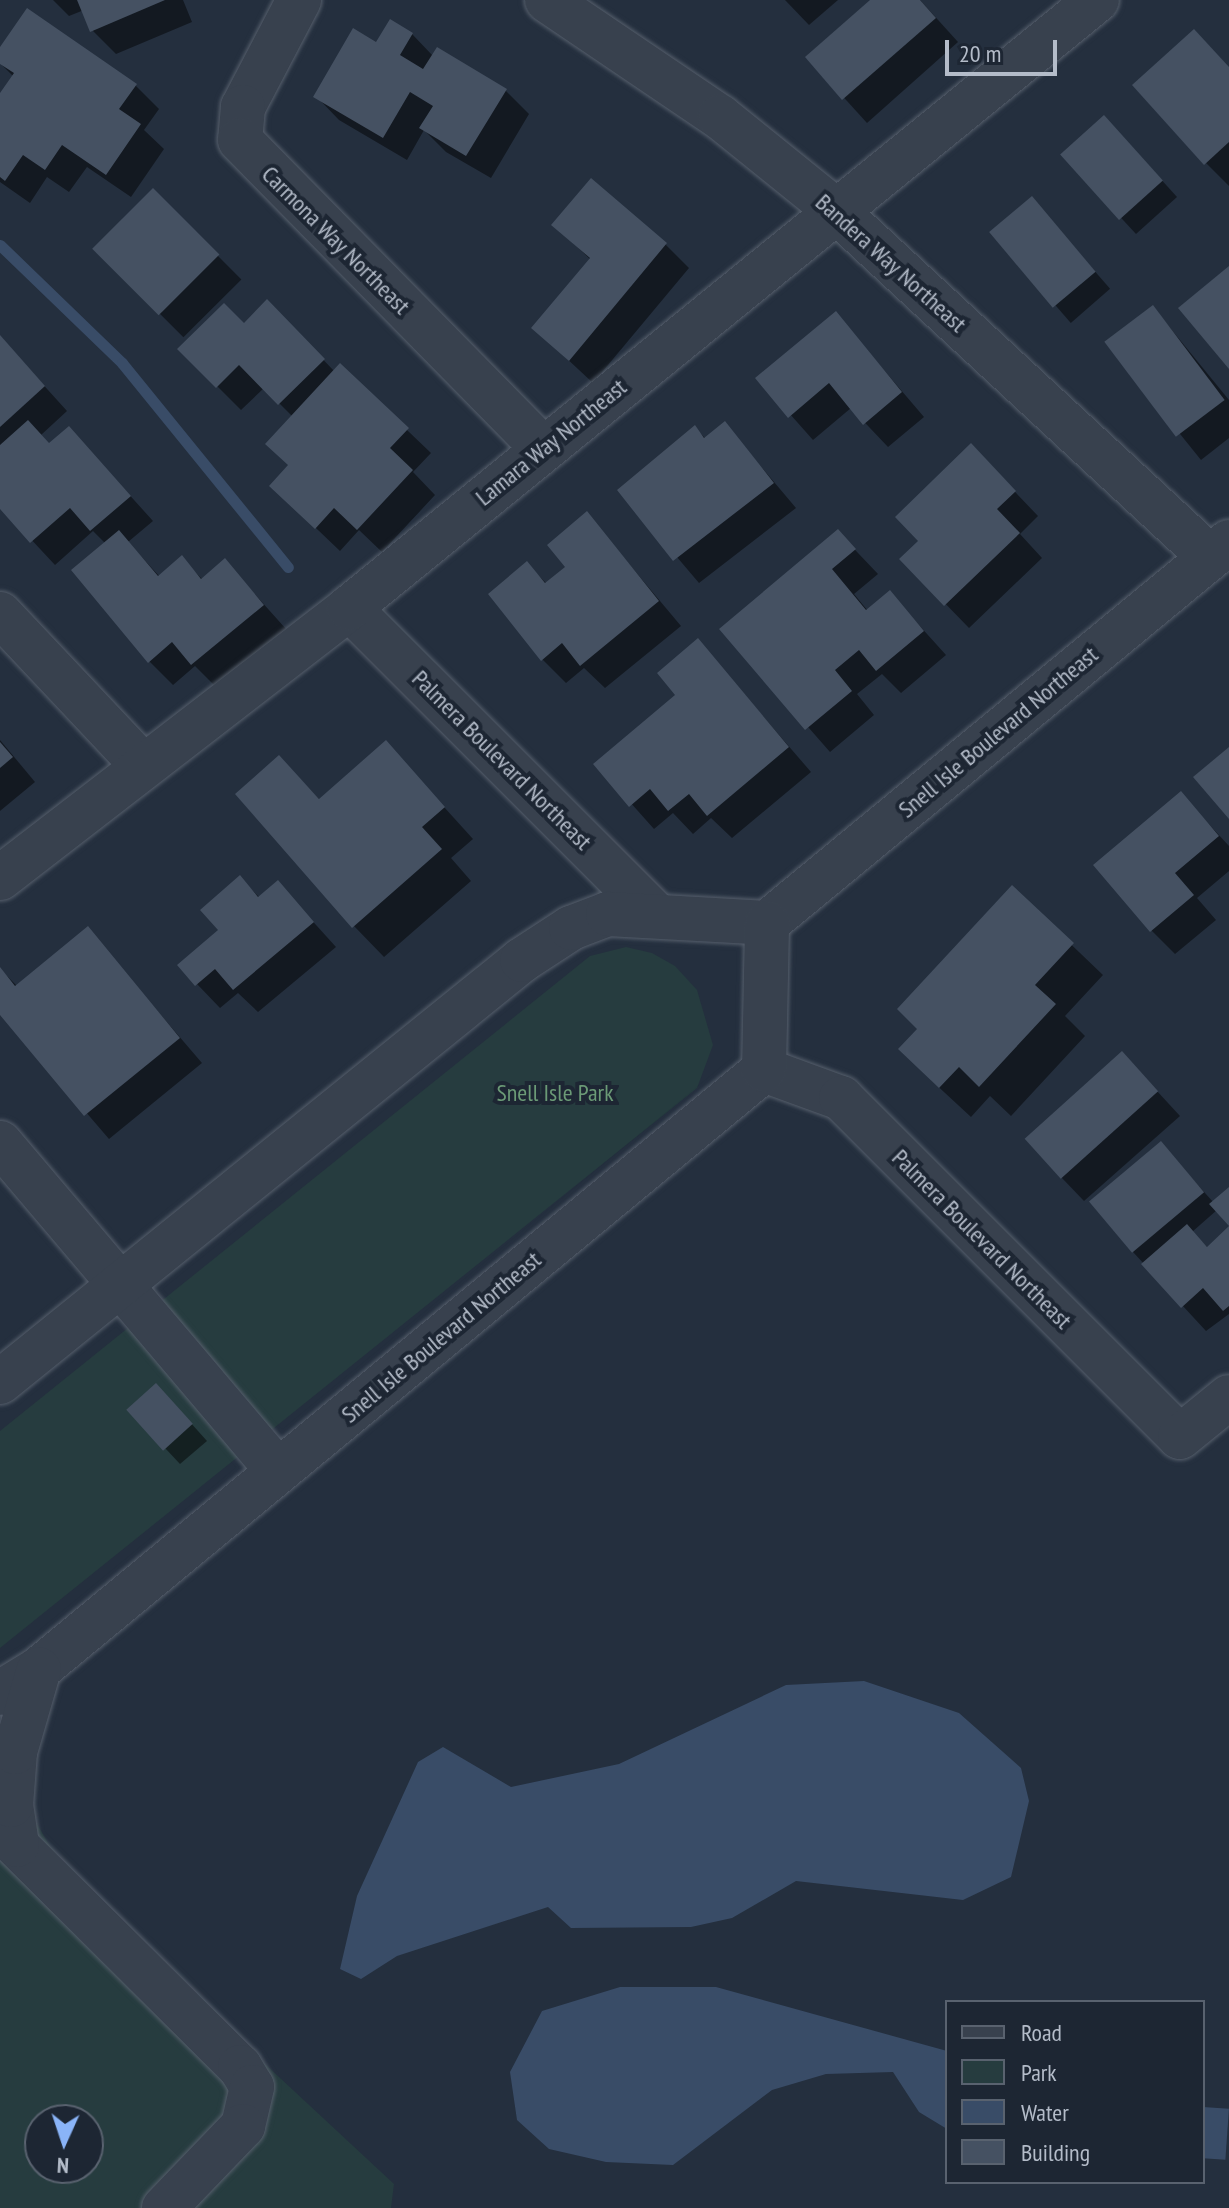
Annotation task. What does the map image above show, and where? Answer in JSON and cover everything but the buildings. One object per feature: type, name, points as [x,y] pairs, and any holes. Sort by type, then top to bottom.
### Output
[{"type":"street","name":"Carmona Way Northeast","points":[[299,0],[243,107],[240,140],[543,448]]},
{"type":"street","name":"Bandera Way Northeast","points":[[547,0],[720,117],[834,209],[1219,550]]},
{"type":"street","name":"Lamara Way Northeast","points":[[0,878],[349,608],[834,209],[1097,0]]},
{"type":"street","name":"Snell Isle Boulevard Northeast","points":[[767,923],[1219,550]]},
{"type":"street","name":"Palmera Boulevard Northeast","points":[[349,608],[654,913]]},
{"type":"street","points":[[0,614],[143,766]]},
{"type":"street","points":[[0,1382],[522,960],[571,928],[608,914],[654,913],[700,923],[767,923],[764,1070]]},
{"type":"street","name":"Snell Isle Boulevard Northeast","points":[[0,1693],[39,1669],[764,1070]]},
{"type":"street","name":"Palmera Boulevard Northeast","points":[[764,1070],[841,1098],[1180,1437],[1229,1397]]},
{"type":"street","points":[[0,1143],[278,1471]]},
{"type":"street","points":[[39,1669],[15,1752],[9,1837],[229,2057],[252,2087],[243,2126],[164,2208]]},
{"type":"green space","name":"Snell Isle Park","points":[[626,947],[652,953],[675,966],[697,990],[713,1045],[697,1088],[0,1648],[0,1431],[590,956]]},
{"type":"green space","points":[[0,1733],[23,1800],[51,1848],[162,1968],[394,2184],[391,2208],[0,2208]]},
{"type":"water","points":[[864,1681],[959,1713],[1021,1768],[1029,1801],[1011,1877],[963,1900],[796,1881],[732,1918],[691,1927],[571,1928],[548,1907],[397,1956],[361,1979],[340,1969],[357,1896],[418,1762],[443,1747],[511,1787],[619,1764],[786,1685]]},
{"type":"water","points":[[620,1987],[716,1987],[945,2050],[945,2128],[919,2112],[893,2072],[826,2074],[772,2090],[673,2165],[606,2162],[549,2149],[517,2120],[510,2072],[542,2011]]},
{"type":"water","points":[[1205,2107],[1229,2109],[1225,2160],[1205,2158]]},
{"type":"waterway","points":[[0,245],[122,363],[288,567]]}]
